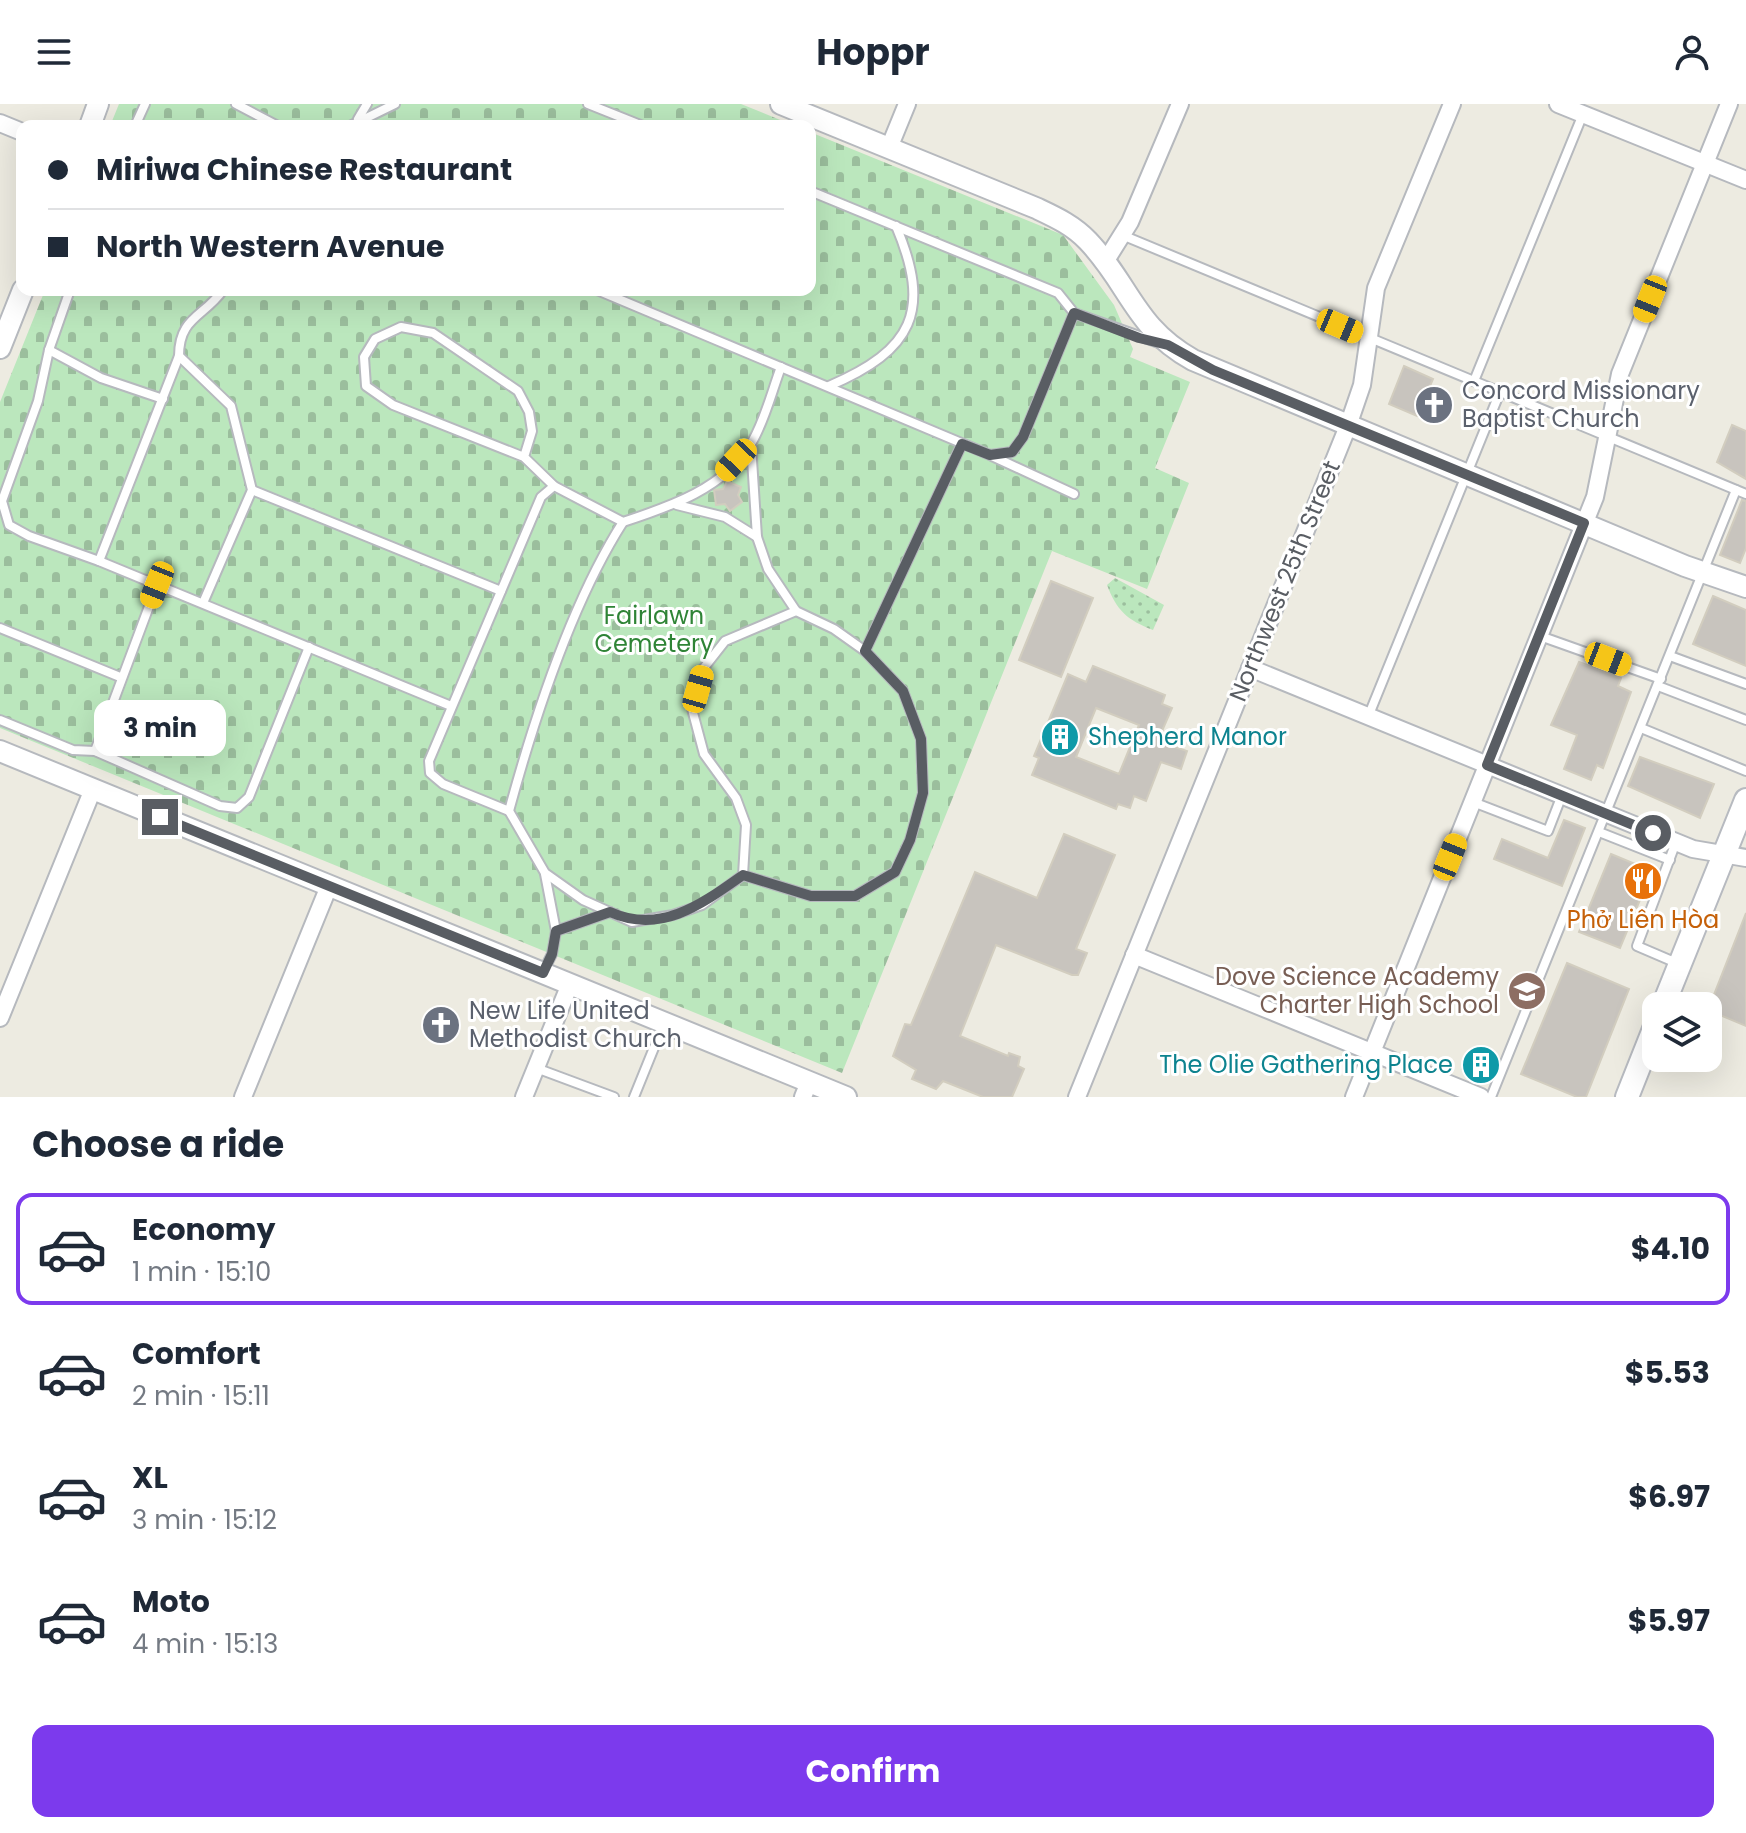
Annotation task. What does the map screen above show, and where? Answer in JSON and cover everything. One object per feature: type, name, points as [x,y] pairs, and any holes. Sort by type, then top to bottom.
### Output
[{"type":"main road","points":[[1669,992],[1735,856],[1746,800]]},
{"type":"main road","points":[[1627,1097],[1642,1059]]},
{"type":"street","points":[[781,104],[1059,219],[1088,241],[1142,319],[1168,345],[1213,370],[1704,573],[1746,587]]},
{"type":"street","points":[[889,148],[907,104]]},
{"type":"street","points":[[1105,262],[1122,235],[1180,104]]},
{"type":"street","name":"Northwest 25th Street","points":[[1077,1097],[1348,426],[1362,385],[1376,288],[1452,104]]},
{"type":"street","points":[[1558,104],[1746,180]]},
{"type":"street","points":[[1354,1097],[1584,523],[1599,481],[1620,374],[1729,104]]},
{"type":"street","points":[[0,348],[21,296]]},
{"type":"street","points":[[1250,668],[1693,849],[1735,856]]},
{"type":"street","points":[[0,751],[664,1023],[806,1089],[846,1097]]},
{"type":"street","points":[[0,1018],[93,789]]},
{"type":"street","points":[[243,1097],[329,886]]},
{"type":"street","points":[[1134,955],[1481,1097]]},
{"type":"street","points":[[524,1097],[570,984]]},
{"type":"lane","points":[[236,104],[267,120]]},
{"type":"lane","points":[[361,120],[395,104]]},
{"type":"lane","points":[[588,104],[624,120]]},
{"type":"lane","points":[[1474,381],[1583,114]]},
{"type":"lane","points":[[816,193],[1058,293],[1074,313],[1139,338],[1168,345]]},
{"type":"lane","points":[[829,386],[867,369],[898,345],[908,322],[915,289],[909,258],[896,226]]},
{"type":"lane","points":[[1122,235],[1746,494]]},
{"type":"lane","points":[[68,296],[49,350],[38,401],[2,501],[9,525],[29,536],[99,561],[451,706]]},
{"type":"lane","points":[[99,561],[179,356],[179,338],[187,324],[217,296]]},
{"type":"lane","points":[[611,296],[829,386],[1074,494]]},
{"type":"lane","points":[[990,455],[1012,452],[1023,437],[1074,313]]},
{"type":"lane","points":[[524,457],[532,431],[529,412],[518,391],[433,333],[401,327],[375,339],[364,357],[366,386],[393,405],[524,457],[554,486],[623,522]]},
{"type":"lane","points":[[49,350],[101,378],[163,399]]},
{"type":"lane","points":[[179,356],[209,381],[231,406],[252,490],[203,603]]},
{"type":"lane","points":[[509,811],[520,763],[598,562],[623,522],[677,505],[721,477],[751,444],[781,367]]},
{"type":"lane","points":[[1368,717],[1500,392]]},
{"type":"lane","points":[[743,875],[811,896],[855,896],[895,872],[910,840],[923,793],[921,739],[903,691],[865,651],[834,629],[796,611],[768,569],[757,537],[751,444]]},
{"type":"lane","points":[[865,651],[962,444]]},
{"type":"lane","points":[[543,973],[552,954],[556,931],[545,873],[509,811],[443,784],[430,773],[429,761],[541,497],[554,486]]},
{"type":"lane","points":[[252,490],[501,591]]},
{"type":"lane","points":[[1491,1097],[1736,490]]},
{"type":"lane","points":[[677,505],[725,517],[757,537]]},
{"type":"lane","points":[[95,751],[120,677],[157,585]]},
{"type":"lane","points":[[743,875],[746,825],[736,798],[704,754],[692,709],[703,669],[725,641],[796,611]]},
{"type":"lane","points":[[0,628],[120,677]]},
{"type":"lane","points":[[1539,635],[1660,682],[1746,720]]},
{"type":"lane","points":[[0,720],[73,750],[95,751],[220,806],[237,808],[249,797],[309,647]]},
{"type":"lane","points":[[1670,656],[1746,684]]},
{"type":"lane","points":[[1641,728],[1746,771]]},
{"type":"lane","points":[[1473,802],[1548,831],[1562,795]]},
{"type":"lane","points":[[1599,832],[1670,860]]},
{"type":"lane","points":[[1676,842],[1637,946],[1680,964]]},
{"type":"lane","points":[[545,873],[583,900],[632,922],[673,915],[702,905],[743,875]]},
{"type":"lane","points":[[556,931],[610,912]]},
{"type":"lane","points":[[634,1097],[664,1023]]},
{"type":"lane","points":[[536,1068],[614,1097]]},
{"type":"green space","points":[[119,104],[741,104],[780,120],[112,120]]},
{"type":"green space","name":"Fairlawn Cemetery","points":[[816,134],[1063,235],[1114,305],[1133,349],[1130,357],[1190,382],[1155,468],[1189,483],[1147,589],[1052,551],[842,1073],[0,728],[0,402],[43,296],[816,296]]},
{"type":"green space","points":[[1115,578],[1164,605],[1153,630],[1136,622],[1119,608],[1107,585]]},
{"type":"building","name":"Concord Missionary Baptist Church","points":[[1404,366],[1433,379],[1417,416],[1389,404]]},
{"type":"building","points":[[1732,425],[1746,431],[1746,479],[1717,462]]},
{"type":"building","points":[[727,481],[741,487],[738,495],[742,502],[730,511],[725,504],[716,505],[714,490],[723,489]]},
{"type":"building","points":[[1742,500],[1746,501],[1746,548],[1740,563],[1720,555]]},
{"type":"building","points":[[1051,581],[1093,598],[1061,677],[1019,660]]},
{"type":"building","points":[[1713,596],[1746,610],[1746,666],[1693,644]]},
{"type":"building","points":[[1579,662],[1621,678],[1618,686],[1631,692],[1603,768],[1597,765],[1591,780],[1564,769],[1577,735],[1551,725]]},
{"type":"building","name":"Shepherd Manor","points":[[1093,666],[1165,695],[1162,704],[1172,708],[1162,731],[1167,733],[1164,743],[1187,751],[1181,769],[1161,762],[1146,801],[1134,796],[1130,808],[1118,804],[1116,809],[1032,775],[1039,758],[1034,756],[1068,674],[1086,682]],"holes":[[[1096,708],[1139,725],[1119,774],[1076,757]]]},
{"type":"building","points":[[1640,757],[1714,784],[1700,818],[1628,786]]},
{"type":"building","points":[[1564,820],[1585,828],[1562,886],[1494,859],[1502,839],[1548,858]]},
{"type":"building","points":[[1064,834],[1115,855],[1076,949],[1087,953],[1078,975],[996,945],[960,1036],[1008,1056],[1009,1053],[1020,1057],[1018,1066],[1024,1069],[1012,1097],[983,1097],[943,1081],[936,1089],[912,1079],[916,1070],[893,1056],[905,1024],[911,1025],[975,872],[1037,898]]},
{"type":"building","points":[[1611,854],[1652,871],[1620,948],[1579,932]]},
{"type":"building","points":[[1746,913],[1746,1026],[1722,1016],[1722,992],[1715,992]]},
{"type":"building","points":[[1567,963],[1629,989],[1586,1097],[1577,1097],[1521,1074]]},
{"type":"building","name":"The Olie Gathering Place","points":[[1470,1050],[1498,1061],[1490,1080],[1462,1069]]},
{"type":"place","name":"Concord Missionary Baptist Church","points":[[1434,405]]},
{"type":"place","name":"Shepherd Manor","points":[[1060,737]]},
{"type":"place","name":"Phở Liên Hòa","points":[[1643,881]]},
{"type":"place","name":"Dove Science Academy Charter High School","points":[[1527,991]]},
{"type":"place","name":"New Life United Methodist Church","points":[[441,1025]]},
{"type":"place","name":"The Olie Gathering Place","points":[[1481,1065]]},
{"type":"route","points":[[160,817],[543,973],[552,954],[556,931],[610,912],[632,922],[673,915],[702,905],[743,875],[811,896],[855,896],[895,872],[910,840],[923,793],[921,739],[903,691],[865,651],[962,444],[990,455],[1012,452],[1023,437],[1074,313],[1139,338],[1168,345],[1213,370],[1584,523],[1487,765],[1653,833]]}]
